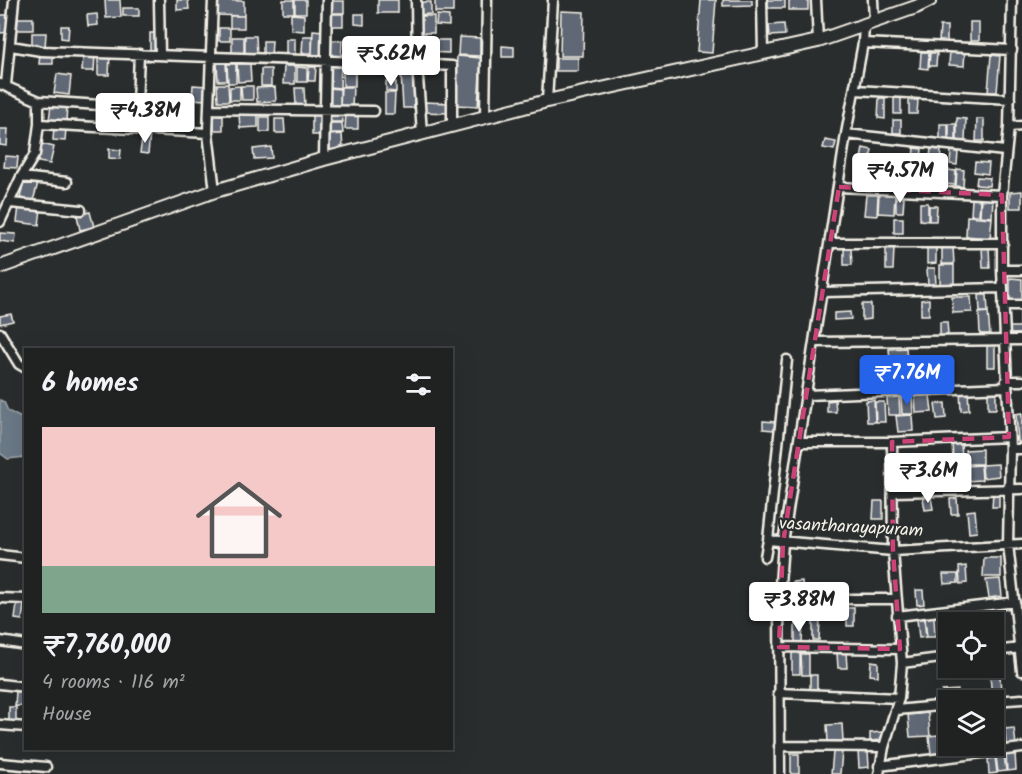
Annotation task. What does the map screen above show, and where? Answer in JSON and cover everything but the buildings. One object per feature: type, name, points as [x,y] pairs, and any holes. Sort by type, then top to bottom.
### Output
[{"type":"main road","points":[[0,267],[215,191],[324,159],[547,101],[818,41],[928,1]]},
{"type":"street","points":[[14,0],[11,46],[3,84],[39,101],[115,106]]},
{"type":"street","points":[[159,0],[160,55]]},
{"type":"street","points":[[213,0],[208,133],[215,191]]},
{"type":"street","points":[[324,159],[327,0]]},
{"type":"street","points":[[416,0],[417,64],[422,133]]},
{"type":"street","points":[[484,117],[487,0]]},
{"type":"street","points":[[547,101],[553,0]]},
{"type":"street","points":[[762,0],[764,54]]},
{"type":"street","points":[[816,0],[818,41]]},
{"type":"street","points":[[780,774],[779,599],[783,543],[846,134],[873,0]]},
{"type":"street","points":[[1012,0],[1009,126],[1002,195],[1002,270],[1010,449],[1008,544],[1022,671]]},
{"type":"street","points":[[863,43],[1012,50]]},
{"type":"street","points":[[11,46],[41,51],[452,66],[452,125]]},
{"type":"street","points":[[136,129],[139,54]]},
{"type":"street","points":[[856,90],[1010,99]]},
{"type":"street","points":[[0,222],[21,177],[35,154],[39,101]]},
{"type":"street","points":[[210,108],[374,111]]},
{"type":"street","points":[[39,124],[208,133]]},
{"type":"street","points":[[1009,126],[1022,126]]},
{"type":"street","points":[[846,134],[1005,151]]},
{"type":"street","points":[[21,177],[67,182]]},
{"type":"street","points":[[839,187],[1002,195]]},
{"type":"street","points":[[10,203],[81,210]]},
{"type":"street","points":[[831,243],[1002,243]]},
{"type":"street","points":[[1002,270],[1022,270]]},
{"type":"street","points":[[823,292],[1003,288]]},
{"type":"street","points":[[1003,305],[1022,305]]},
{"type":"street","points":[[0,333],[24,367]]},
{"type":"street","points":[[814,342],[1022,340]]},
{"type":"street","points":[[768,540],[787,360]]},
{"type":"street","points":[[807,395],[1006,384],[1022,381]]},
{"type":"street","points":[[800,442],[892,442],[1009,437]]},
{"type":"street","points":[[892,442],[893,550],[902,663],[897,710],[884,747],[879,770],[1022,748]]},
{"type":"street","points":[[1010,449],[1022,449]]},
{"type":"street","points":[[893,492],[1022,489]]},
{"type":"street","name":"vasantharayapuram","points":[[765,557],[768,540],[893,550],[1022,544]]},
{"type":"street","points":[[0,555],[24,558]]},
{"type":"street","points":[[0,598],[24,599]]},
{"type":"street","points":[[779,599],[896,599]]},
{"type":"street","points":[[897,616],[1015,602]]},
{"type":"street","points":[[0,641],[24,645]]},
{"type":"street","points":[[779,647],[900,649]]},
{"type":"street","points":[[1004,650],[1021,648]]},
{"type":"street","points":[[902,663],[938,658]]},
{"type":"street","points":[[0,684],[24,687]]},
{"type":"street","points":[[778,693],[899,698]]},
{"type":"street","points":[[1004,700],[1022,699]]},
{"type":"street","points":[[897,710],[938,706]]},
{"type":"street","points":[[0,725],[24,727]]},
{"type":"street","points":[[779,746],[884,747]]},
{"type":"street","points":[[0,763],[46,767]]},
{"type":"highlighted area","points":[[839,187],[1002,195],[1009,437],[892,442],[893,551],[900,649],[779,647],[783,543]]},
{"type":"water","points":[[0,400],[4,402],[8,411],[24,419],[24,457],[8,459],[0,453]]}]
